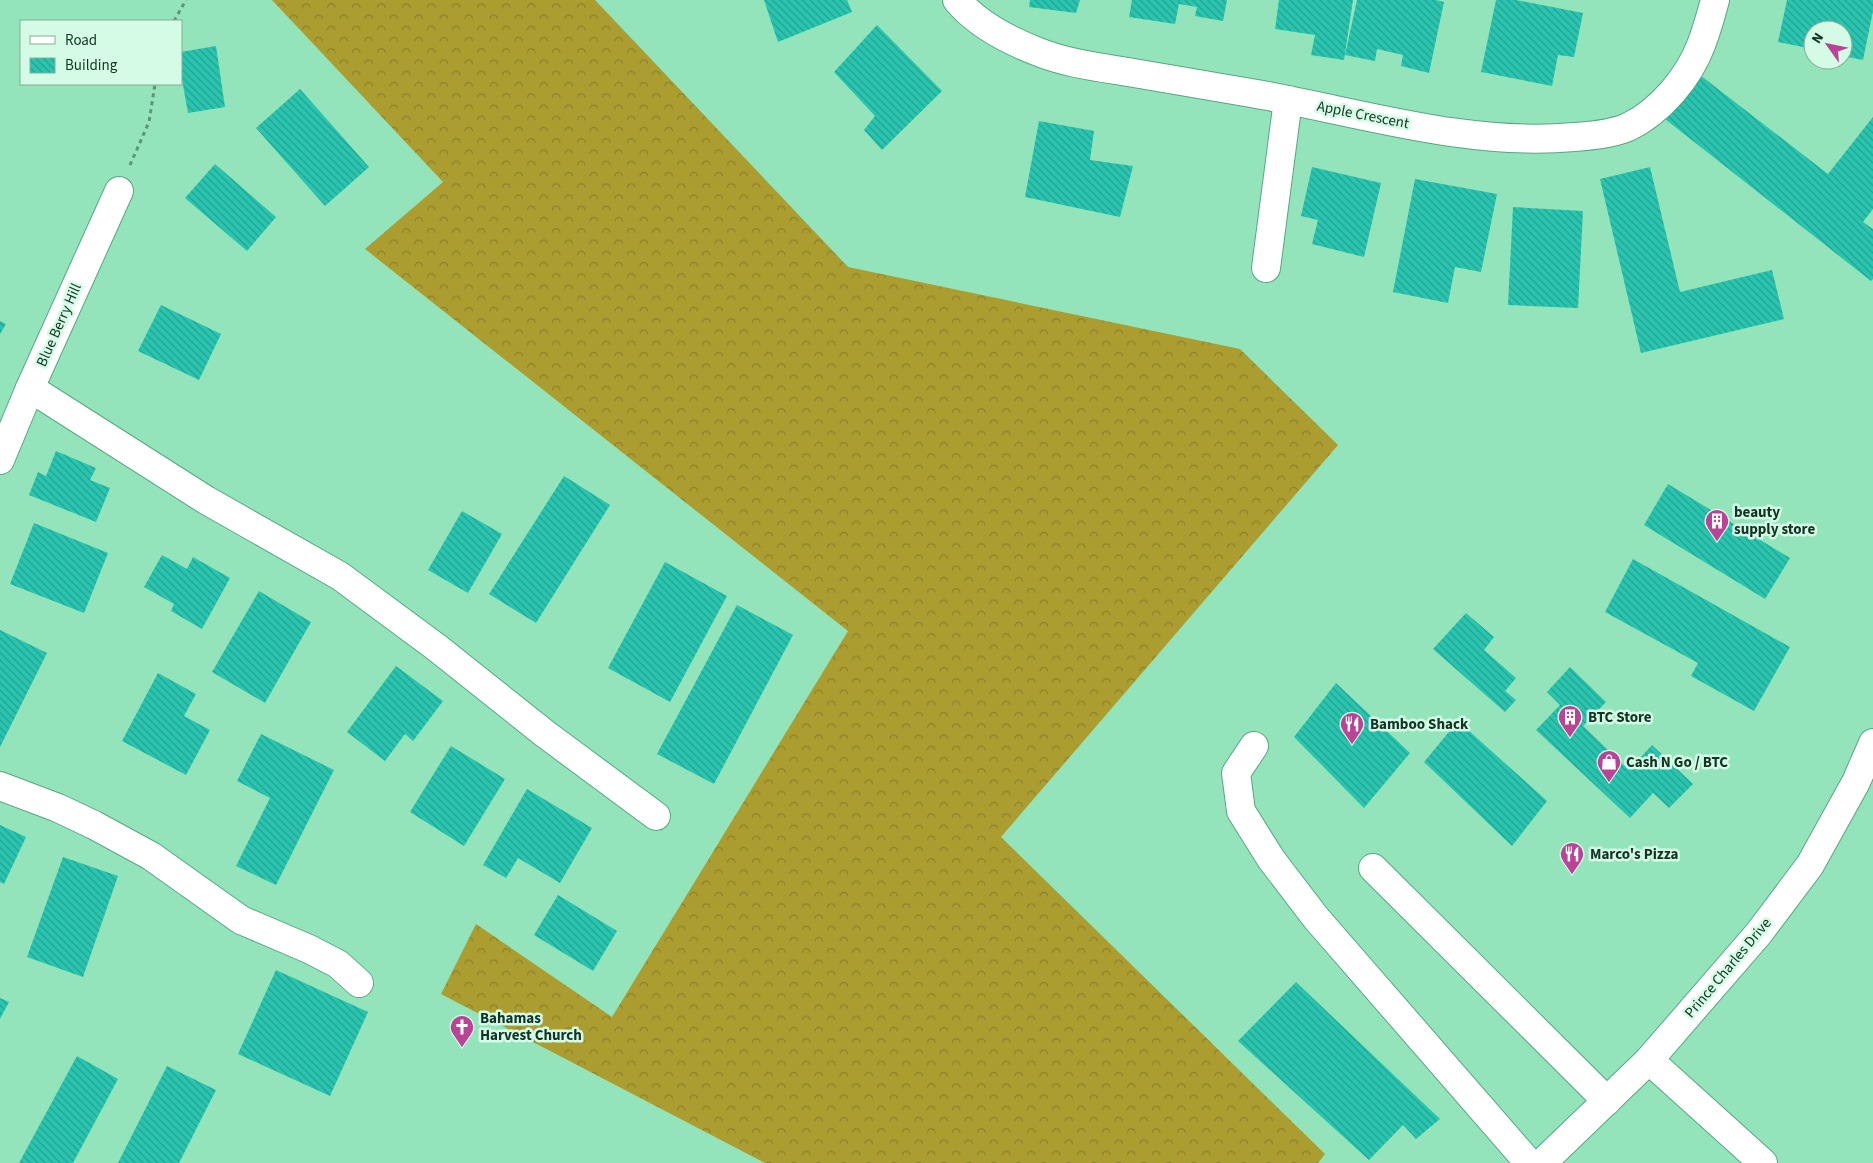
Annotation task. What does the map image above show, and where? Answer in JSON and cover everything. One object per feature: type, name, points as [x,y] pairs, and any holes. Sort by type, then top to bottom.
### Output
[{"type":"main road","name":"Apple Crescent","points":[[957,0],[965,9],[997,32],[1036,51],[1085,65],[1288,100],[1421,127],[1491,137],[1550,140],[1593,136],[1628,127],[1654,110],[1682,80],[1700,47],[1715,0]]},
{"type":"main road","points":[[1266,268],[1288,100]]},
{"type":"main road","name":"Blue Berry Hill","points":[[0,460],[30,388],[119,191]]},
{"type":"main road","points":[[30,388],[206,500],[340,576],[436,647],[544,733],[656,816]]},
{"type":"main road","name":"Prince Charles Drive","points":[[1542,1163],[1649,1060],[1759,933],[1810,865],[1856,782],[1873,743]]},
{"type":"main road","points":[[1254,746],[1236,773],[1241,811],[1271,859],[1316,918],[1529,1163]]},
{"type":"main road","points":[[0,786],[58,808],[94,825],[150,856],[241,920],[309,949],[338,964],[360,983]]},
{"type":"main road","points":[[1373,868],[1607,1101]]},
{"type":"main road","points":[[1649,1060],[1763,1163]]},
{"type":"path","points":[[175,20],[186,0]]},
{"type":"path","points":[[119,191],[149,122],[155,85]]},
{"type":"green space","points":[[272,0],[595,0],[848,267],[1240,349],[1338,445],[1001,837],[1325,1154],[1318,1163],[765,1163],[441,994],[476,924],[612,1017],[848,631],[365,249],[443,182]]},
{"type":"building","points":[[764,0],[847,0],[852,12],[778,42]]},
{"type":"building","points":[[1030,0],[1080,0],[1076,13],[1029,7]]},
{"type":"building","points":[[1132,0],[1227,0],[1223,21],[1195,16],[1197,7],[1179,4],[1175,24],[1129,17]]},
{"type":"building","points":[[1279,0],[1353,0],[1344,60],[1311,55],[1315,35],[1275,29]]},
{"type":"building","points":[[1357,0],[1436,0],[1444,2],[1429,73],[1401,66],[1403,55],[1377,49],[1375,61],[1345,55]]},
{"type":"building","points":[[1496,0],[1516,0],[1583,13],[1574,57],[1558,55],[1552,86],[1481,72]]},
{"type":"building","points":[[1787,0],[1873,0],[1873,11],[1863,60],[1853,58],[1853,20],[1803,20],[1803,47],[1778,42]]},
{"type":"building","points":[[877,25],[942,91],[882,150],[864,130],[875,116],[834,72]]},
{"type":"building","points":[[216,46],[225,107],[188,113],[182,80],[182,52]]},
{"type":"building","points":[[1700,75],[1828,174],[1873,117],[1873,209],[1863,222],[1873,229],[1873,279],[1871,281],[1665,119]]},
{"type":"building","points":[[300,89],[369,167],[325,206],[256,128]]},
{"type":"building","points":[[1039,121],[1094,131],[1090,160],[1133,166],[1120,217],[1025,197]]},
{"type":"building","points":[[215,164],[276,217],[247,251],[185,198]]},
{"type":"building","points":[[1312,167],[1381,183],[1364,257],[1312,244],[1318,220],[1301,216]]},
{"type":"building","points":[[1650,167],[1680,292],[1772,270],[1784,319],[1641,353],[1600,179]]},
{"type":"building","points":[[1415,179],[1497,194],[1481,272],[1455,267],[1448,303],[1393,292]]},
{"type":"building","points":[[1513,207],[1583,211],[1578,308],[1508,305]]},
{"type":"building","points":[[161,305],[221,334],[199,380],[138,351]]},
{"type":"building","points":[[0,321],[6,324],[0,334]]},
{"type":"building","points":[[56,451],[96,468],[90,480],[110,488],[96,522],[29,495],[38,472],[46,476]]},
{"type":"building","points":[[564,476],[610,505],[536,623],[489,594]]},
{"type":"building","name":"beauty supply store","points":[[1668,484],[1790,558],[1765,599],[1644,525]]},
{"type":"building","points":[[462,511],[502,534],[468,593],[428,570]]},
{"type":"building","points":[[34,523],[108,553],[84,613],[10,584]]},
{"type":"building","points":[[162,555],[187,569],[193,557],[230,578],[202,629],[171,611],[174,604],[144,587]]},
{"type":"building","points":[[1633,559],[1790,647],[1754,711],[1691,676],[1698,663],[1605,612]]},
{"type":"building","points":[[665,562],[727,596],[670,702],[608,668]]},
{"type":"building","points":[[259,591],[311,622],[265,703],[212,672]]},
{"type":"building","points":[[737,605],[793,635],[714,784],[657,754]]},
{"type":"building","points":[[1466,613],[1494,637],[1484,650],[1516,678],[1505,691],[1516,700],[1505,712],[1433,649]]},
{"type":"building","points":[[0,630],[47,653],[0,747]]},
{"type":"building","points":[[396,666],[443,701],[413,741],[405,734],[385,761],[347,732]]},
{"type":"building","name":"BTC Store","points":[[1570,667],[1606,702],[1583,726],[1629,770],[1652,745],[1693,784],[1669,808],[1653,793],[1630,818],[1536,730],[1560,705],[1547,692]]},
{"type":"building","points":[[158,673],[196,694],[184,716],[210,730],[186,775],[122,741]]},
{"type":"building","name":"Bamboo Shack","points":[[1336,683],[1410,753],[1364,808],[1294,737]]},
{"type":"building","points":[[1458,721],[1547,801],[1512,846],[1424,762]]},
{"type":"building","points":[[261,734],[334,770],[276,885],[236,866],[270,798],[237,781]]},
{"type":"building","points":[[451,746],[505,779],[464,846],[410,812]]},
{"type":"building","points":[[527,789],[592,828],[560,883],[518,858],[506,878],[483,865]]},
{"type":"building","points":[[0,825],[26,837],[4,884],[0,882]]},
{"type":"building","points":[[63,857],[118,876],[83,977],[27,957]]},
{"type":"building","points":[[558,895],[617,931],[593,971],[534,935]]},
{"type":"building","points":[[276,970],[368,1012],[330,1096],[238,1054]]},
{"type":"building","points":[[1296,982],[1440,1119],[1416,1139],[1403,1125],[1369,1160],[1238,1041]]},
{"type":"building","points":[[0,998],[9,1002],[0,1019]]},
{"type":"building","points":[[77,1056],[118,1079],[73,1163],[19,1163]]},
{"type":"building","points":[[167,1066],[216,1090],[179,1163],[118,1163]]},
{"type":"place","name":"beauty supply store","points":[[1717,542]]},
{"type":"place","name":"BTC Store","points":[[1570,738]]},
{"type":"place","name":"Bamboo Shack","points":[[1352,745]]},
{"type":"place","name":"Cash N Go / BTC","points":[[1609,783]]},
{"type":"place","name":"Marco's Pizza","points":[[1572,875]]},
{"type":"place","name":"Bahamas Harvest Church","points":[[462,1048]]}]
